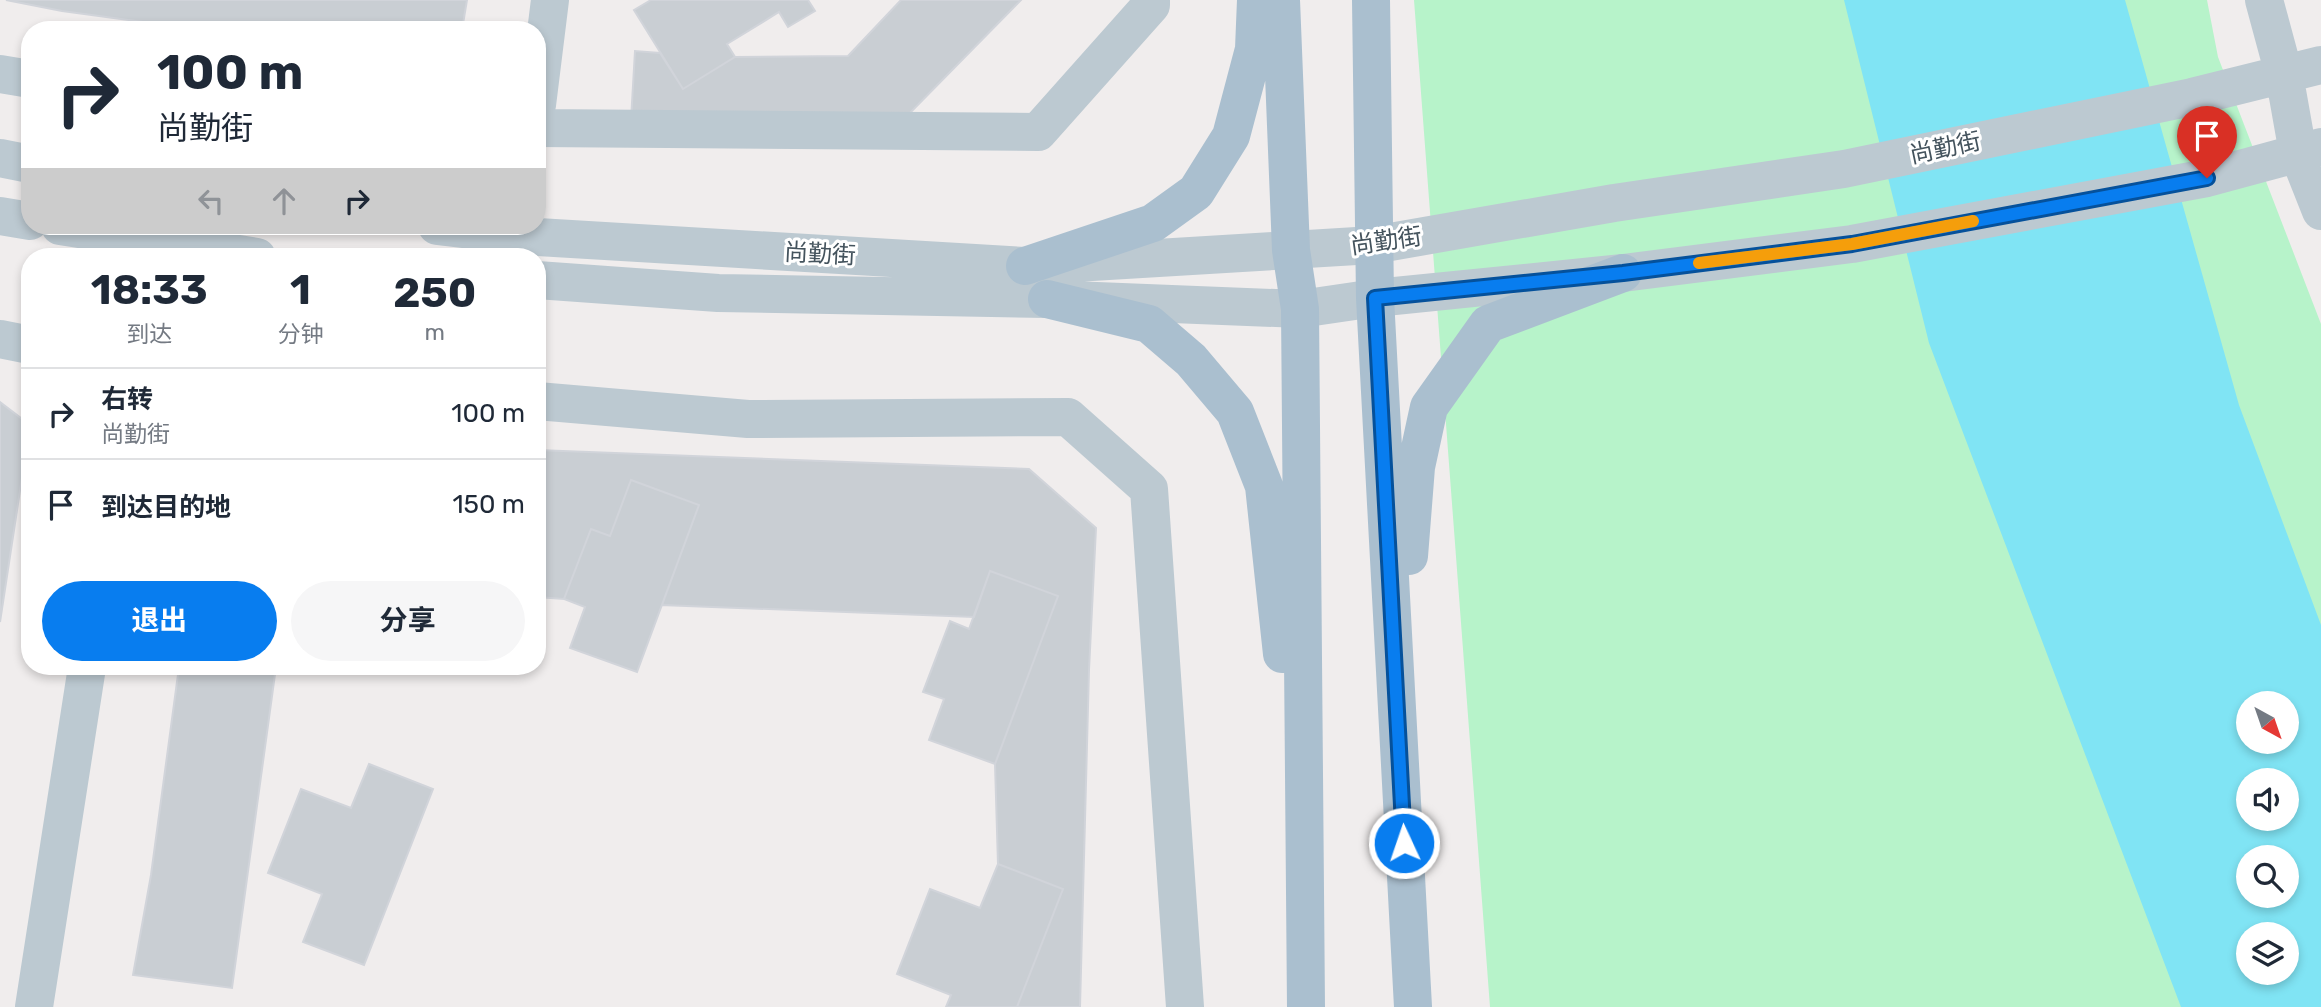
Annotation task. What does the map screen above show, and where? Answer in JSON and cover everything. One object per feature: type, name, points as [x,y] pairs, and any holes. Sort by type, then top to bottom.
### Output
[{"type":"main road","points":[[1025,266],[1153,223],[1196,192],[1231,136],[1254,49],[1256,0]]},
{"type":"main road","points":[[1281,0],[1291,250],[1300,309],[1306,1007]]},
{"type":"main road","points":[[1371,0],[1375,298],[1413,1007]]},
{"type":"main road","points":[[1406,870],[1408,570],[1416,467],[1429,407],[1488,324],[1623,273]]},
{"type":"main road","points":[[1047,299],[1149,324],[1191,360],[1236,412],[1264,486],[1306,878]]},
{"type":"street","points":[[546,32],[550,0]]},
{"type":"street","points":[[546,128],[1038,132],[1151,5],[1151,0]]},
{"type":"street","points":[[2264,0],[2284,74],[2309,150],[2321,211]]},
{"type":"street","name":"尚勤街","points":[[546,233],[1025,266],[1373,245],[1844,169],[2192,97],[2321,65]]},
{"type":"street","points":[[0,74],[21,78]]},
{"type":"street","name":"尚勤街","points":[[546,281],[718,293],[1047,299],[1300,309],[1375,298],[1623,273],[1852,244],[2207,178],[2309,150]]},
{"type":"street","points":[[0,158],[21,162]]},
{"type":"street","points":[[0,216],[21,220]]},
{"type":"street","points":[[116,235],[198,248]]},
{"type":"street","points":[[0,339],[21,343]]},
{"type":"street","points":[[546,402],[748,419],[1068,418],[1149,489],[1185,1007]]},
{"type":"street","points":[[34,1007],[86,675]]},
{"type":"green space","points":[[1414,0],[2207,0],[2218,57],[2321,324],[2321,1007],[1490,1007]]},
{"type":"water","points":[[1844,0],[2125,0],[2239,405],[2321,625],[2321,1007],[2181,1007],[1929,343]]},
{"type":"building","points":[[6,0],[467,0],[464,21],[136,21]]},
{"type":"building","points":[[651,0],[808,0],[815,11],[788,27],[779,12],[727,44],[735,57],[683,89],[634,10]]},
{"type":"building","points":[[901,0],[1021,0],[904,119],[631,120],[635,51],[660,53],[683,89],[735,57],[848,56]]},
{"type":"building","points":[[0,402],[21,418],[21,484],[0,622]]},
{"type":"building","points":[[546,450],[1029,469],[1096,528],[1089,670],[1080,1007],[1017,1007],[1063,889],[998,864],[995,764],[1058,596],[990,571],[974,617],[662,605],[699,505],[631,480],[610,536],[591,529],[564,599],[546,598]]},
{"type":"building","points":[[631,480],[699,505],[637,672],[570,648],[585,607],[564,599],[591,529],[610,536]]},
{"type":"building","points":[[990,571],[1058,596],[995,764],[929,740],[944,699],[923,692],[950,621],[969,629]]},
{"type":"building","points":[[178,675],[275,675],[232,988],[133,975],[151,875]]},
{"type":"building","points":[[369,764],[433,789],[364,965],[303,942],[322,894],[268,873],[301,789],[351,808]]},
{"type":"building","points":[[998,864],[1063,889],[1017,1007],[946,1007],[951,995],[897,974],[930,889],[980,908]]},
{"type":"slow traffic","points":[[1699,263],[1852,244],[1973,221]]},
{"type":"route","points":[[1404,843],[1375,298],[1623,273],[1852,244],[2207,178]]}]
